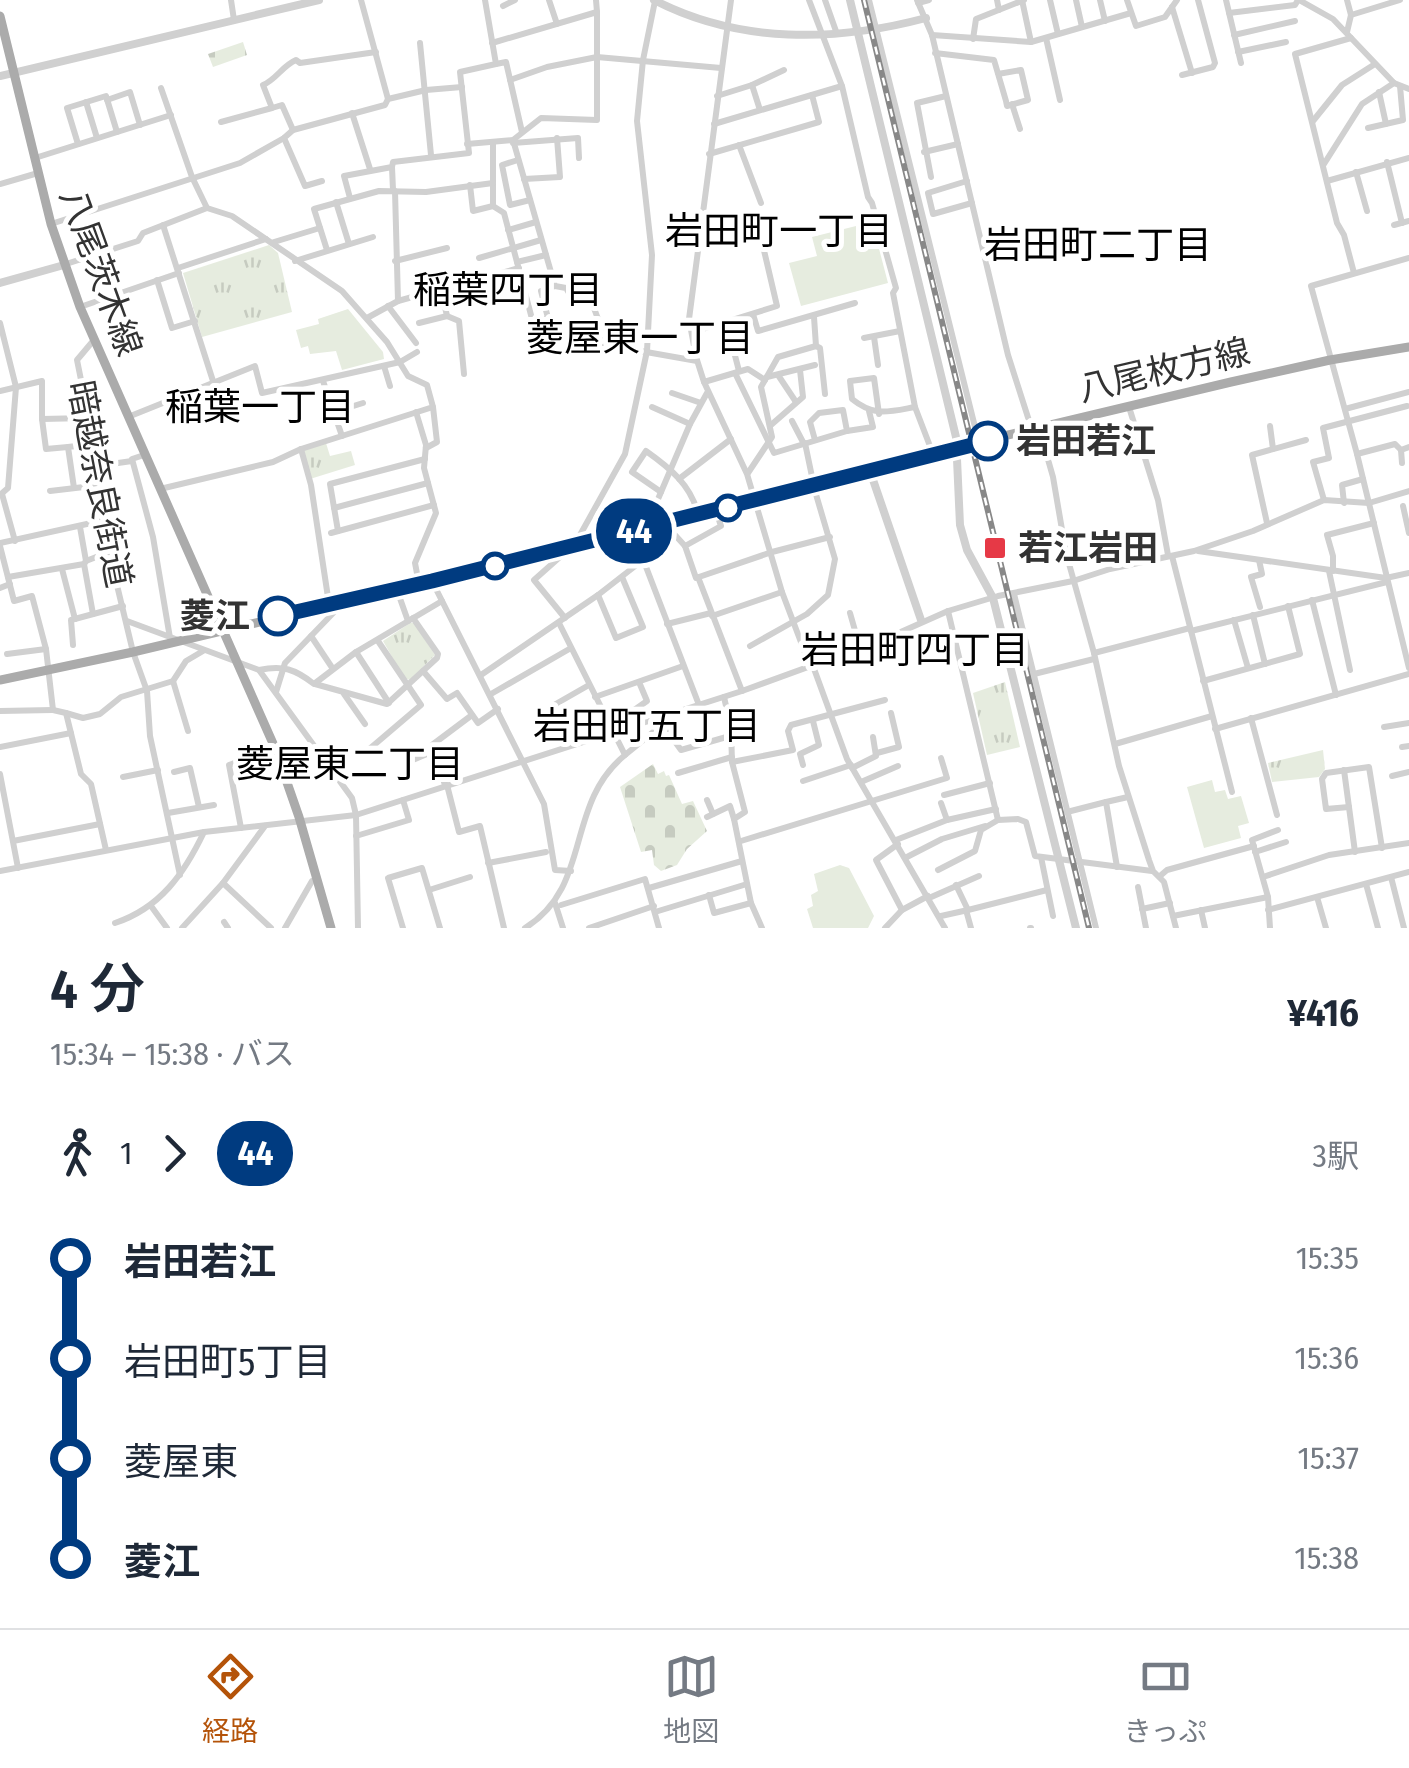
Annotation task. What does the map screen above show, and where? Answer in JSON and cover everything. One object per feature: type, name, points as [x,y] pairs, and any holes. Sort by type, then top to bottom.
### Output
[{"type":"main road","name":"八尾茨木線","points":[[0,16],[64,264],[92,341],[275,748],[301,821],[331,928]]},
{"type":"main road","name":"八尾枚方線","points":[[0,680],[397,590],[1129,407],[1330,360],[1409,348]]},
{"type":"street","points":[[231,0],[234,20]]},
{"type":"street","points":[[0,76],[319,0]]},
{"type":"street","points":[[51,224],[240,163],[293,130],[386,105],[388,99],[361,0]]},
{"type":"street","points":[[485,0],[496,64]]},
{"type":"street","points":[[503,6],[515,0]]},
{"type":"street","points":[[549,0],[556,24]]},
{"type":"street","points":[[513,142],[540,118],[597,120],[596,0]]},
{"type":"street","points":[[731,0],[691,290],[689,319],[704,382],[747,474],[782,592],[851,766],[941,924],[967,910],[1047,890]]},
{"type":"street","points":[[809,0],[842,86],[868,197],[896,288],[892,293],[915,407],[933,455]]},
{"type":"street","points":[[825,0],[837,35]]},
{"type":"street","points":[[850,0],[957,448],[960,526],[993,598],[1076,928]]},
{"type":"street","points":[[869,0],[977,434]]},
{"type":"street","points":[[929,0],[918,1],[932,36],[1008,355],[1053,477],[1073,581],[1128,797],[1176,928]]},
{"type":"street","points":[[997,0],[999,10]]},
{"type":"street","points":[[973,38],[976,19],[1023,0],[1031,42]]},
{"type":"street","points":[[1050,0],[1058,34]]},
{"type":"street","points":[[1076,0],[1082,28]]},
{"type":"street","points":[[1100,0],[1105,21]]},
{"type":"street","points":[[1126,0],[1136,26],[1165,17],[1175,4]]},
{"type":"street","points":[[1182,76],[1216,63],[1198,0]]},
{"type":"street","points":[[1226,0],[1240,63]]},
{"type":"street","points":[[1229,14],[1294,5],[1299,0],[1349,35],[1397,85],[1409,90]]},
{"type":"street","points":[[1346,0],[1351,15],[1349,35]]},
{"type":"street","points":[[1351,15],[1400,0]]},
{"type":"street","points":[[574,546],[624,454],[647,352],[652,256],[637,122],[643,60],[655,1],[727,26],[824,37],[926,18]]},
{"type":"street","points":[[1175,4],[1192,73]]},
{"type":"street","points":[[492,44],[597,12]]},
{"type":"street","points":[[932,36],[1031,42],[1131,14]]},
{"type":"street","points":[[1234,34],[1296,21]]},
{"type":"street","points":[[1238,52],[1284,42],[1278,25]]},
{"type":"street","points":[[1349,35],[1295,54],[1354,273]]},
{"type":"street","points":[[1046,38],[1060,100]]},
{"type":"street","points":[[420,43],[431,155]]},
{"type":"street","points":[[272,108],[262,84],[274,80],[289,63],[376,52]]},
{"type":"street","points":[[935,53],[994,60],[1007,106],[1028,100],[1021,70],[998,74]]},
{"type":"street","points":[[510,80],[547,67],[598,57],[722,68]]},
{"type":"street","points":[[398,301],[392,162],[469,153],[460,72],[506,62],[522,132]]},
{"type":"street","points":[[1312,122],[1342,84],[1375,64]]},
{"type":"street","points":[[717,96],[784,70]]},
{"type":"street","points":[[752,85],[760,110]]},
{"type":"street","points":[[1323,166],[1362,104],[1397,85]]},
{"type":"street","points":[[1368,128],[1405,118],[1397,85]]},
{"type":"street","points":[[713,124],[842,86]]},
{"type":"street","points":[[388,99],[462,87]]},
{"type":"street","points":[[161,88],[207,208]]},
{"type":"street","points":[[107,100],[130,92],[140,125]]},
{"type":"street","points":[[1379,92],[1386,124]]},
{"type":"street","points":[[709,154],[818,122],[812,94]]},
{"type":"street","points":[[78,144],[67,108],[86,102],[106,96],[117,132]]},
{"type":"street","points":[[930,177],[917,103],[946,96]]},
{"type":"street","points":[[86,102],[97,138]]},
{"type":"street","points":[[1012,104],[1020,129]]},
{"type":"street","points":[[221,122],[282,105],[293,130]]},
{"type":"street","points":[[352,113],[370,169]]},
{"type":"street","points":[[34,158],[172,115]]},
{"type":"street","points":[[284,138],[305,186],[322,181]]},
{"type":"street","points":[[524,179],[560,177],[557,138]]},
{"type":"street","points":[[467,144],[578,138],[579,158]]},
{"type":"street","points":[[493,142],[494,206]]},
{"type":"street","points":[[513,142],[555,286]]},
{"type":"street","points":[[924,152],[958,144]]},
{"type":"street","points":[[739,146],[762,204]]},
{"type":"street","points":[[1327,181],[1409,158]]},
{"type":"street","points":[[518,160],[502,165],[504,185],[510,205],[530,200]]},
{"type":"street","points":[[1387,162],[1402,223]]},
{"type":"street","points":[[350,198],[344,176],[392,167]]},
{"type":"street","points":[[1356,172],[1367,211]]},
{"type":"street","points":[[0,184],[38,174]]},
{"type":"street","points":[[967,181],[928,193],[933,214],[972,203]]},
{"type":"street","points":[[327,250],[314,209],[379,190],[426,192],[493,183]]},
{"type":"street","points":[[470,185],[473,211],[494,206],[504,213],[536,334]]},
{"type":"street","points":[[336,202],[349,244]]},
{"type":"street","points":[[0,284],[138,241],[143,233],[207,208],[232,216],[323,277],[367,318],[408,376],[427,385],[437,442],[426,448]]},
{"type":"street","points":[[692,332],[777,306],[756,212]]},
{"type":"street","points":[[508,230],[536,222]]},
{"type":"street","points":[[163,226],[213,380]]},
{"type":"street","points":[[80,307],[178,270],[320,228]]},
{"type":"street","points":[[294,261],[373,236]]},
{"type":"street","points":[[479,258],[541,240]]},
{"type":"street","points":[[394,261],[447,248]]},
{"type":"street","points":[[484,278],[546,255]]},
{"type":"street","points":[[1215,729],[1336,696],[1409,671],[1358,454],[1311,286],[1409,258]]},
{"type":"street","points":[[157,280],[172,328],[195,321]]},
{"type":"street","points":[[367,318],[398,301],[470,286]]},
{"type":"street","points":[[533,322],[548,318],[541,292],[555,286],[566,288],[569,294],[588,292],[601,327],[601,344],[697,361]]},
{"type":"street","points":[[442,293],[447,316]]},
{"type":"street","points":[[753,314],[758,331],[856,303]]},
{"type":"street","points":[[127,417],[255,366],[262,393],[400,362],[417,348],[388,306]]},
{"type":"street","points":[[419,323],[447,316],[459,321],[464,374]]},
{"type":"street","points":[[814,318],[825,394]]},
{"type":"street","points":[[726,322],[737,372],[774,453],[873,426],[869,411]]},
{"type":"street","points":[[0,323],[16,387],[8,488],[1,494],[15,541]]},
{"type":"street","points":[[878,365],[869,338],[900,332]]},
{"type":"street","name":"暗越奈良街道","points":[[92,341],[77,360],[125,621],[259,670]]},
{"type":"street","points":[[747,474],[772,437],[762,386],[778,357],[816,346]]},
{"type":"street","points":[[704,382],[748,370],[766,379],[815,365]]},
{"type":"street","points":[[384,366],[390,386]]},
{"type":"street","points":[[770,426],[803,397],[800,370]]},
{"type":"street","points":[[778,375],[796,402]]},
{"type":"street","points":[[880,414],[874,378],[850,381],[852,399],[869,411],[880,414],[915,407]]},
{"type":"street","points":[[0,391],[42,381],[46,450],[92,444]]},
{"type":"street","points":[[323,381],[342,436]]},
{"type":"street","points":[[699,705],[638,546],[690,424],[708,392]]},
{"type":"street","points":[[1345,409],[1409,392]]},
{"type":"street","points":[[672,393],[701,403]]},
{"type":"street","points":[[334,412],[364,403]]},
{"type":"street","points":[[1324,500],[1313,462],[1329,458],[1324,428],[1407,406]]},
{"type":"street","points":[[159,489],[273,462],[433,407]]},
{"type":"street","points":[[652,407],[690,424]]},
{"type":"street","points":[[1129,407],[1158,500],[1232,792]]},
{"type":"street","points":[[815,440],[810,422],[819,413],[843,410],[847,432]]},
{"type":"street","points":[[416,412],[434,505],[434,520],[415,563],[419,584]]},
{"type":"street","points":[[42,419],[87,418]]},
{"type":"street","points":[[750,646],[794,623],[828,594],[835,560],[805,443],[792,421]]},
{"type":"street","points":[[1270,426],[1273,449]]},
{"type":"street","points":[[679,480],[731,440]]},
{"type":"street","points":[[1267,523],[1252,454],[1306,440]]},
{"type":"street","points":[[1358,454],[1395,444],[1405,449],[1402,463]]},
{"type":"street","points":[[68,447],[74,488]]},
{"type":"street","points":[[276,693],[285,663],[337,609],[301,450]]},
{"type":"street","points":[[661,492],[632,472],[646,452],[671,469],[694,499],[698,515]]},
{"type":"street","points":[[97,466],[144,456]]},
{"type":"street","points":[[425,459],[330,484],[334,532],[434,505]]},
{"type":"street","points":[[676,459],[688,473]]},
{"type":"street","points":[[132,461],[174,639]]},
{"type":"street","points":[[870,471],[921,620]]},
{"type":"street","points":[[1344,503],[1342,485],[1364,479]]},
{"type":"street","points":[[334,508],[428,483]]},
{"type":"street","points":[[50,491],[101,484]]},
{"type":"street","points":[[0,871],[204,832],[356,815],[724,697],[860,648],[948,611],[1194,551],[1324,500],[1370,503],[1409,491]]},
{"type":"street","points":[[1403,506],[1409,533]]},
{"type":"street","points":[[685,546],[721,526],[716,511]]},
{"type":"street","points":[[53,710],[46,648],[32,596],[14,601],[0,545],[105,520]]},
{"type":"street","points":[[1350,670],[1333,594],[1334,556],[1328,535],[1374,523]]},
{"type":"street","points":[[80,526],[93,614]]},
{"type":"street","points":[[481,675],[598,595],[675,535],[685,546],[742,690]]},
{"type":"street","points":[[698,577],[830,537]]},
{"type":"street","points":[[561,549],[561,556],[534,580],[562,620],[571,648],[625,755]]},
{"type":"street","points":[[1194,551],[1387,580]]},
{"type":"street","points":[[0,588],[9,581],[62,569],[110,552]]},
{"type":"street","points":[[1259,560],[1262,574],[1252,578],[1260,607]]},
{"type":"street","points":[[62,569],[75,619]]},
{"type":"street","points":[[1034,674],[1409,573]]},
{"type":"street","points":[[598,595],[616,638],[643,627],[622,577]]},
{"type":"street","points":[[432,581],[544,804],[555,870],[571,871]]},
{"type":"street","points":[[389,702],[438,654],[411,620],[397,590]]},
{"type":"street","points":[[667,624],[782,592]]},
{"type":"street","points":[[1014,594],[1096,928]]},
{"type":"street","points":[[1312,600],[1336,696]]},
{"type":"street","points":[[314,684],[356,652],[442,601]]},
{"type":"street","points":[[73,645],[69,624],[75,619],[124,606]]},
{"type":"street","points":[[1203,681],[1300,654],[1288,606]]},
{"type":"street","points":[[948,611],[998,820]]},
{"type":"street","points":[[850,613],[860,648]]},
{"type":"street","points":[[1253,615],[1265,664]]},
{"type":"street","points":[[1234,620],[1248,668]]},
{"type":"street","points":[[125,621],[147,692],[150,736],[180,875]]},
{"type":"street","points":[[311,636],[333,669]]},
{"type":"street","points":[[367,752],[421,705],[378,641]]},
{"type":"street","points":[[7,654],[46,648]]},
{"type":"street","points":[[490,694],[571,648]]},
{"type":"street","points":[[0,711],[53,710],[83,718],[100,714],[121,697],[173,682],[186,661],[204,650]]},
{"type":"street","points":[[356,652],[389,702]]},
{"type":"street","points":[[595,697],[683,666]]},
{"type":"street","points":[[358,928],[356,815],[352,798],[259,670],[297,670],[314,684],[389,702]]},
{"type":"street","points":[[423,671],[447,699],[457,693],[478,723],[498,709]]},
{"type":"street","points":[[173,682],[188,732]]},
{"type":"street","points":[[612,730],[647,700],[639,682]]},
{"type":"street","points":[[554,705],[589,684]]},
{"type":"street","points":[[343,692],[365,724]]},
{"type":"street","points":[[724,697],[732,760],[745,812],[734,819]]},
{"type":"street","points":[[678,773],[793,750],[788,731],[791,726],[885,700]]},
{"type":"street","points":[[66,713],[82,774],[91,784],[106,850]]},
{"type":"street","points":[[803,782],[866,763],[877,753],[899,747],[891,713]]},
{"type":"street","points":[[564,928],[558,904],[571,871],[585,813],[613,765],[670,715]]},
{"type":"street","points":[[472,716],[432,746],[459,832],[480,826],[504,928]]},
{"type":"street","points":[[1115,744],[1212,716]]},
{"type":"street","points":[[1251,718],[1277,814]]},
{"type":"street","points":[[803,765],[800,754],[819,745],[813,721]]},
{"type":"street","points":[[1384,728],[1409,724]]},
{"type":"street","points":[[663,725],[681,750],[730,736]]},
{"type":"street","points":[[0,747],[71,733]]},
{"type":"street","points":[[873,737],[877,753]]},
{"type":"street","points":[[241,828],[229,765],[275,748]]},
{"type":"street","points":[[408,762],[434,751]]},
{"type":"street","points":[[741,842],[946,778],[940,758]]},
{"type":"street","points":[[1036,767],[1055,762]]},
{"type":"street","points":[[860,782],[898,766]]},
{"type":"street","points":[[1349,806],[1326,809],[1322,779],[1326,773],[1369,767],[1382,848]]},
{"type":"street","points":[[174,772],[190,768],[198,808]]},
{"type":"street","points":[[123,777],[158,770]]},
{"type":"street","points":[[1344,770],[1355,852]]},
{"type":"street","points":[[1392,776],[1409,772]]},
{"type":"street","points":[[0,774],[4,822],[18,868]]},
{"type":"street","points":[[946,820],[942,799],[990,783]]},
{"type":"street","points":[[1068,812],[1128,797]]},
{"type":"street","points":[[356,836],[409,820],[403,800]]},
{"type":"street","points":[[706,800],[710,816],[730,806],[741,842],[750,902],[762,928]]},
{"type":"street","points":[[1106,802],[1118,867]]},
{"type":"street","points":[[168,812],[214,805]]},
{"type":"street","points":[[902,910],[876,860],[897,842],[946,820],[996,809]]},
{"type":"street","points":[[906,858],[942,838],[998,820],[1018,819],[1026,822],[1033,853],[1040,857],[1157,874],[1286,842]]},
{"type":"street","points":[[12,841],[100,824]]},
{"type":"street","points":[[182,928],[223,884],[265,825]]},
{"type":"street","points":[[938,870],[975,851],[980,830],[985,826]]},
{"type":"street","points":[[1270,928],[1268,897],[1252,840],[1278,830]]},
{"type":"street","points":[[115,923],[151,906],[180,875],[204,832]]},
{"type":"street","points":[[1263,877],[1328,854],[1409,843]]},
{"type":"street","points":[[488,862],[546,852]]},
{"type":"street","points":[[1040,857],[1052,916]]},
{"type":"street","points":[[648,888],[742,860]]},
{"type":"street","points":[[403,928],[388,878],[422,868],[440,928]]},
{"type":"street","points":[[1268,910],[1409,872]]},
{"type":"street","points":[[885,928],[902,910],[979,876]]},
{"type":"street","points":[[429,890],[470,877]]},
{"type":"street","points":[[1391,877],[1406,926]]},
{"type":"street","points":[[285,928],[317,878]]},
{"type":"street","points":[[525,928],[558,904],[646,879],[659,928]]},
{"type":"street","points":[[223,884],[271,928]]},
{"type":"street","points":[[589,928],[747,884]]},
{"type":"street","points":[[1366,884],[1378,928]]},
{"type":"street","points":[[956,885],[971,928]]},
{"type":"street","points":[[1138,886],[1146,928]]},
{"type":"street","points":[[709,895],[714,913],[750,902]]},
{"type":"street","points":[[1173,916],[1268,897]]},
{"type":"street","points":[[1318,897],[1326,928]]},
{"type":"street","points":[[1142,909],[1170,903]]},
{"type":"street","points":[[151,906],[167,928]]},
{"type":"street","points":[[1201,910],[1204,928]]},
{"type":"green space","points":[[243,42],[247,55],[213,67],[208,54]]},
{"type":"green space","points":[[872,222],[888,283],[801,306],[789,263],[817,256],[812,237]]},
{"type":"green space","points":[[269,245],[278,253],[292,312],[202,337],[183,273]]},
{"type":"green space","points":[[348,309],[383,352],[384,359],[342,370],[336,351],[310,354],[308,346],[301,348],[296,330],[319,324],[318,319]]},
{"type":"green space","points":[[326,443],[330,456],[351,451],[355,465],[310,479],[302,450]]},
{"type":"green space","points":[[414,623],[435,655],[410,680],[404,678],[383,641]]},
{"type":"green space","points":[[1005,682],[1020,747],[987,755],[973,693]]},
{"type":"green space","points":[[1323,750],[1325,769],[1319,777],[1272,782],[1268,763]]},
{"type":"green space","points":[[653,764],[658,774],[664,771],[669,775],[682,804],[693,801],[707,831],[687,849],[677,865],[661,871],[654,865],[652,850],[641,852],[620,787]]},
{"type":"green space","points":[[1212,780],[1215,792],[1225,790],[1228,799],[1241,796],[1249,823],[1238,826],[1241,838],[1204,848],[1187,787]]},
{"type":"green space","points":[[840,865],[849,868],[874,916],[868,928],[813,928],[807,909],[813,906],[811,895],[818,891],[814,874]]},
{"type":"railway","points":[[864,0],[1089,928]]},
{"type":"bus line","name":"44","points":[[278,616],[988,441]]},
{"type":"place","name":"岩田若江","points":[[988,441]]},
{"type":"place","name":"若江岩田","points":[[995,548]]},
{"type":"place","name":"菱江","points":[[278,616]]},
{"type":"district","name":"岩田町一丁目","points":[[779,231]]},
{"type":"district","name":"岩田町二丁目","points":[[1098,245]]},
{"type":"district","name":"稲葉四丁目","points":[[508,290]]},
{"type":"district","name":"菱屋東一丁目","points":[[640,338]]},
{"type":"district","name":"稲葉一丁目","points":[[260,407]]},
{"type":"district","name":"岩田町四丁目","points":[[915,650]]},
{"type":"district","name":"岩田町五丁目","points":[[647,726]]},
{"type":"district","name":"菱屋東二丁目","points":[[350,764]]}]
